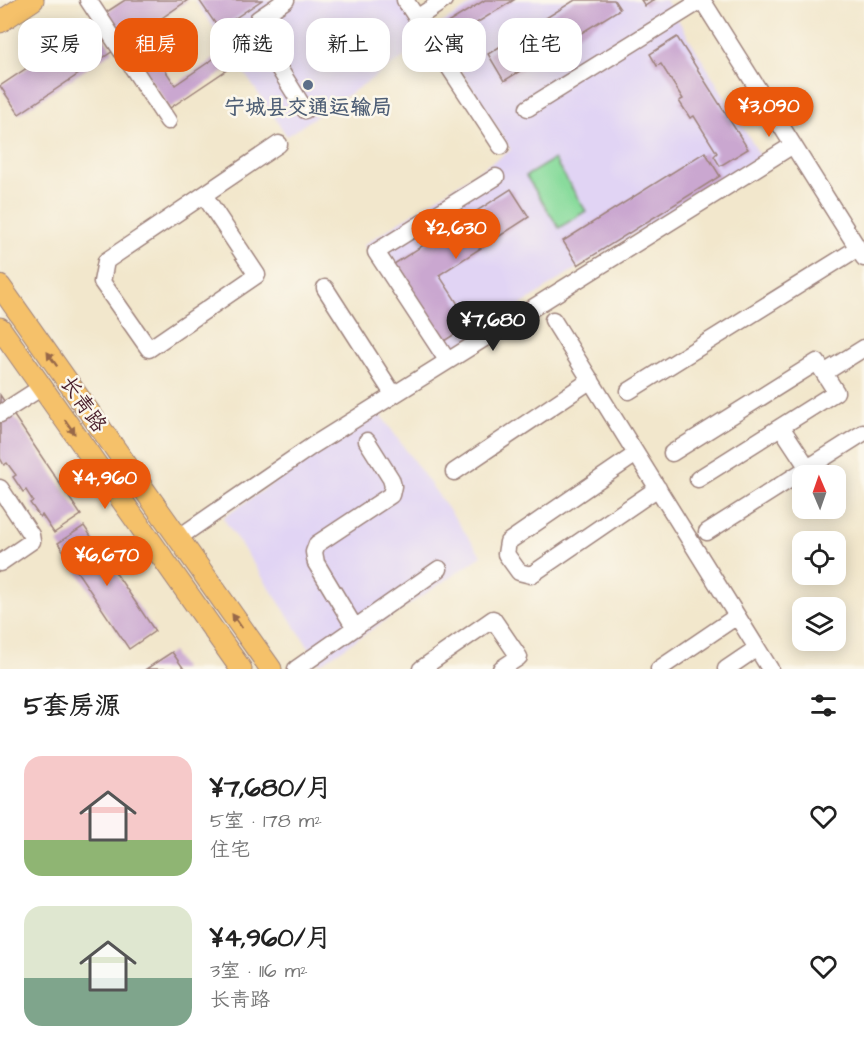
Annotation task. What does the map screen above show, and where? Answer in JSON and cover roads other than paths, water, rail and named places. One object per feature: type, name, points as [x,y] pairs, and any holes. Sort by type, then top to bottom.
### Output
[{"type":"main road","points":[[0,22],[33,0]]},
{"type":"main road","name":"长青路","points":[[0,286],[271,669]]},
{"type":"main road","name":"长青路","points":[[0,328],[241,669]]},
{"type":"street","points":[[88,0],[168,121]]},
{"type":"street","points":[[286,0],[258,19],[255,30],[305,110]]},
{"type":"street","points":[[405,0],[417,18],[444,0]]},
{"type":"street","points":[[528,108],[702,0],[861,253],[629,391]]},
{"type":"street","points":[[452,72],[501,146]]},
{"type":"street","points":[[204,195],[257,275],[149,348],[102,282],[106,261],[279,144]]},
{"type":"street","points":[[178,538],[312,446],[393,394],[793,145]]},
{"type":"street","points":[[447,360],[376,252],[496,177]]},
{"type":"street","points":[[325,288],[393,394]]},
{"type":"street","points":[[553,320],[770,669]]},
{"type":"street","points":[[824,373],[864,348]]},
{"type":"street","points":[[672,453],[817,362],[836,392],[698,479]]},
{"type":"street","points":[[454,472],[591,380]]},
{"type":"street","points":[[0,414],[42,387]]},
{"type":"street","points":[[782,427],[806,465]]},
{"type":"street","points":[[813,465],[863,433]]},
{"type":"street","points":[[355,628],[315,563],[314,552],[317,544],[391,495],[392,479],[367,441]]},
{"type":"street","points":[[636,454],[508,542],[506,554],[519,572],[531,575],[658,488]]},
{"type":"street","points":[[707,531],[792,478]]},
{"type":"street","points":[[0,488],[31,535],[32,542],[0,563]]},
{"type":"street","points":[[296,669],[439,569]]},
{"type":"street","points":[[659,669],[737,616]]},
{"type":"street","points":[[421,669],[493,619],[519,657],[501,669]]},
{"type":"street","points":[[726,669],[757,648]]},
{"type":"place","name":"宁城县交通运输局","points":[[308,85]]}]
